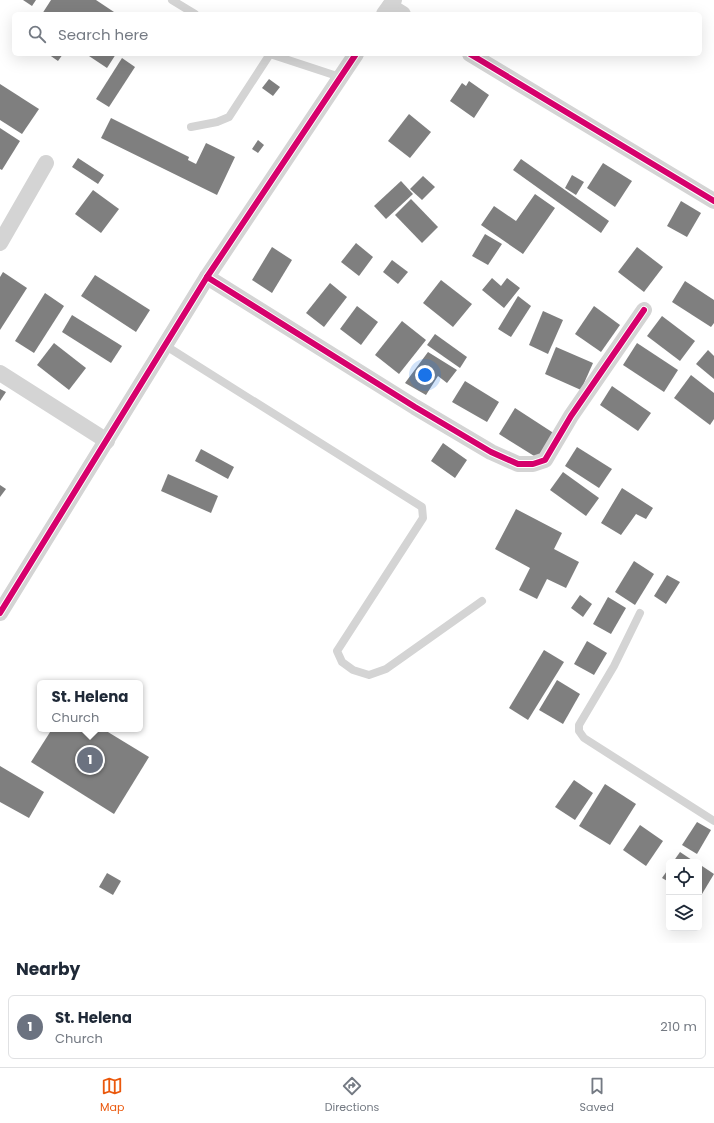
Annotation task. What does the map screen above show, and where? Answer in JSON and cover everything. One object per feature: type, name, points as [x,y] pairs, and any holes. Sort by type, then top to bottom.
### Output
[{"type":"street","points":[[0,612],[166,346],[207,277],[355,56]]},
{"type":"street","points":[[473,56],[714,201]]},
{"type":"street","points":[[0,243],[46,163]]},
{"type":"street","points":[[207,277],[491,452],[518,464],[533,464],[545,460],[571,416],[644,310]]},
{"type":"street","points":[[0,373],[107,441]]},
{"type":"lane","points":[[172,0],[192,12]]},
{"type":"lane","points":[[191,127],[217,122],[229,117],[269,56]]},
{"type":"lane","points":[[276,56],[340,77]]},
{"type":"lane","points":[[166,346],[422,507],[423,518],[337,651],[342,662],[353,670],[369,675],[386,669],[482,601]]},
{"type":"lane","points":[[640,613],[614,666],[579,725],[579,731],[584,738],[714,821]]},
{"type":"building","points":[[23,0],[36,0],[32,6]]},
{"type":"building","points":[[51,0],[96,0],[114,12],[43,12]]},
{"type":"building","points":[[51,56],[62,56],[58,61]]},
{"type":"building","points":[[89,56],[115,56],[107,68]]},
{"type":"building","points":[[122,58],[135,67],[109,107],[96,99]]},
{"type":"building","points":[[269,79],[280,87],[273,96],[262,88]]},
{"type":"building","points":[[469,81],[489,95],[474,118],[450,101],[462,83],[466,86]]},
{"type":"building","points":[[0,84],[39,109],[22,134],[0,120]]},
{"type":"building","points":[[409,114],[431,132],[410,158],[388,141]]},
{"type":"building","points":[[111,118],[189,157],[188,160],[196,164],[206,143],[235,157],[217,195],[101,138]]},
{"type":"building","points":[[0,128],[20,141],[2,170],[0,169]]},
{"type":"building","points":[[258,140],[264,145],[258,153],[252,149]]},
{"type":"building","points":[[78,158],[104,175],[98,184],[72,167]]},
{"type":"building","points":[[521,159],[609,221],[601,233],[513,170]]},
{"type":"building","points":[[603,163],[632,181],[615,207],[587,188]]},
{"type":"building","points":[[572,175],[584,182],[576,195],[565,188]]},
{"type":"building","points":[[423,176],[435,187],[422,200],[410,189]]},
{"type":"building","points":[[401,181],[413,194],[386,219],[374,206]]},
{"type":"building","points":[[93,190],[119,209],[101,233],[75,214]]},
{"type":"building","points":[[535,194],[555,208],[523,254],[481,225],[494,206],[516,221]]},
{"type":"building","points":[[411,199],[438,227],[422,243],[395,215]]},
{"type":"building","points":[[681,201],[701,213],[687,237],[667,226]]},
{"type":"building","points":[[485,234],[502,244],[488,265],[472,256]]},
{"type":"building","points":[[356,243],[373,257],[359,276],[341,262]]},
{"type":"building","points":[[272,247],[292,260],[272,293],[252,280]]},
{"type":"building","points":[[637,247],[663,267],[644,292],[618,272]]},
{"type":"building","points":[[392,260],[408,272],[398,284],[383,272]]},
{"type":"building","points":[[3,272],[27,288],[0,330],[0,277]]},
{"type":"building","points":[[95,275],[150,310],[136,332],[81,296]]},
{"type":"building","points":[[492,278],[501,286],[507,278],[520,288],[504,308],[482,290]]},
{"type":"building","points":[[441,280],[472,304],[453,327],[423,303]]},
{"type":"building","points":[[685,281],[714,300],[714,323],[711,327],[672,302]]},
{"type":"building","points":[[330,283],[347,297],[324,327],[306,313]]},
{"type":"building","points":[[45,293],[64,306],[34,353],[15,341]]},
{"type":"building","points":[[518,296],[531,306],[511,337],[498,329]]},
{"type":"building","points":[[357,306],[378,322],[361,345],[340,329]]},
{"type":"building","points":[[594,306],[620,325],[601,352],[575,334]]},
{"type":"building","points":[[543,311],[563,320],[548,354],[529,345]]},
{"type":"building","points":[[72,315],[122,346],[111,363],[62,332]]},
{"type":"building","points":[[662,316],[695,341],[680,361],[647,336]]},
{"type":"building","points":[[402,321],[426,340],[399,374],[375,355]]},
{"type":"building","points":[[435,334],[467,357],[460,368],[427,345]]},
{"type":"building","points":[[54,343],[86,368],[69,390],[37,365]]},
{"type":"building","points":[[637,343],[678,370],[664,392],[623,365]]},
{"type":"building","points":[[556,347],[593,363],[581,390],[545,374]]},
{"type":"building","points":[[708,350],[714,356],[714,379],[696,364]]},
{"type":"building","points":[[428,352],[457,370],[447,383],[438,376],[426,395],[405,383]]},
{"type":"building","points":[[691,375],[714,393],[714,419],[710,425],[674,398]]},
{"type":"building","points":[[465,381],[499,402],[487,422],[452,402]]},
{"type":"building","points":[[612,386],[651,413],[638,431],[600,405]]},
{"type":"building","points":[[0,389],[6,392],[0,401]]},
{"type":"building","points":[[515,408],[555,434],[539,459],[499,434]]},
{"type":"building","points":[[443,443],[467,460],[455,478],[431,461]]},
{"type":"building","points":[[577,447],[612,469],[599,488],[565,466]]},
{"type":"building","points":[[201,449],[234,467],[228,479],[195,461]]},
{"type":"building","points":[[563,472],[599,498],[586,516],[550,490]]},
{"type":"building","points":[[168,474],[218,496],[211,513],[161,491]]},
{"type":"building","points":[[0,485],[6,489],[0,497]]},
{"type":"building","points":[[622,488],[653,508],[646,519],[636,514],[621,535],[601,523]]},
{"type":"building","points":[[516,509],[562,533],[554,549],[579,562],[566,588],[547,579],[537,599],[519,590],[530,568],[495,549]]},
{"type":"building","points":[[634,561],[654,574],[635,605],[615,592]]},
{"type":"building","points":[[667,575],[680,582],[666,604],[654,596]]},
{"type":"building","points":[[580,595],[592,604],[583,617],[571,608]]},
{"type":"building","points":[[608,597],[626,608],[611,634],[593,624]]},
{"type":"building","points":[[587,641],[607,653],[594,675],[574,664]]},
{"type":"building","points":[[544,650],[564,662],[528,720],[509,708]]},
{"type":"building","points":[[557,680],[580,694],[563,724],[539,710]]},
{"type":"building","points":[[50,732],[108,732],[149,757],[114,814],[31,762]]},
{"type":"building","points":[[0,766],[44,792],[29,818],[0,802]]},
{"type":"building","points":[[574,780],[593,793],[575,820],[555,807]]},
{"type":"building","points":[[605,784],[636,804],[610,845],[579,826]]},
{"type":"building","points":[[697,822],[711,830],[697,854],[682,845]]},
{"type":"building","points":[[640,825],[663,841],[646,866],[623,850]]},
{"type":"building","points":[[680,852],[690,859],[675,859]]},
{"type":"building","points":[[702,866],[714,874],[702,894]]},
{"type":"building","points":[[666,872],[666,880],[662,878]]},
{"type":"building","points":[[107,873],[121,881],[113,895],[99,887]]},
{"type":"cycle path","points":[[0,613],[207,277],[355,56]]},
{"type":"cycle path","points":[[473,56],[714,201]]},
{"type":"cycle path","points":[[207,277],[415,407],[491,452],[518,464],[533,464],[545,460],[571,416],[644,310]]},
{"type":"place","name":"St. Helena","points":[[90,760]]}]
